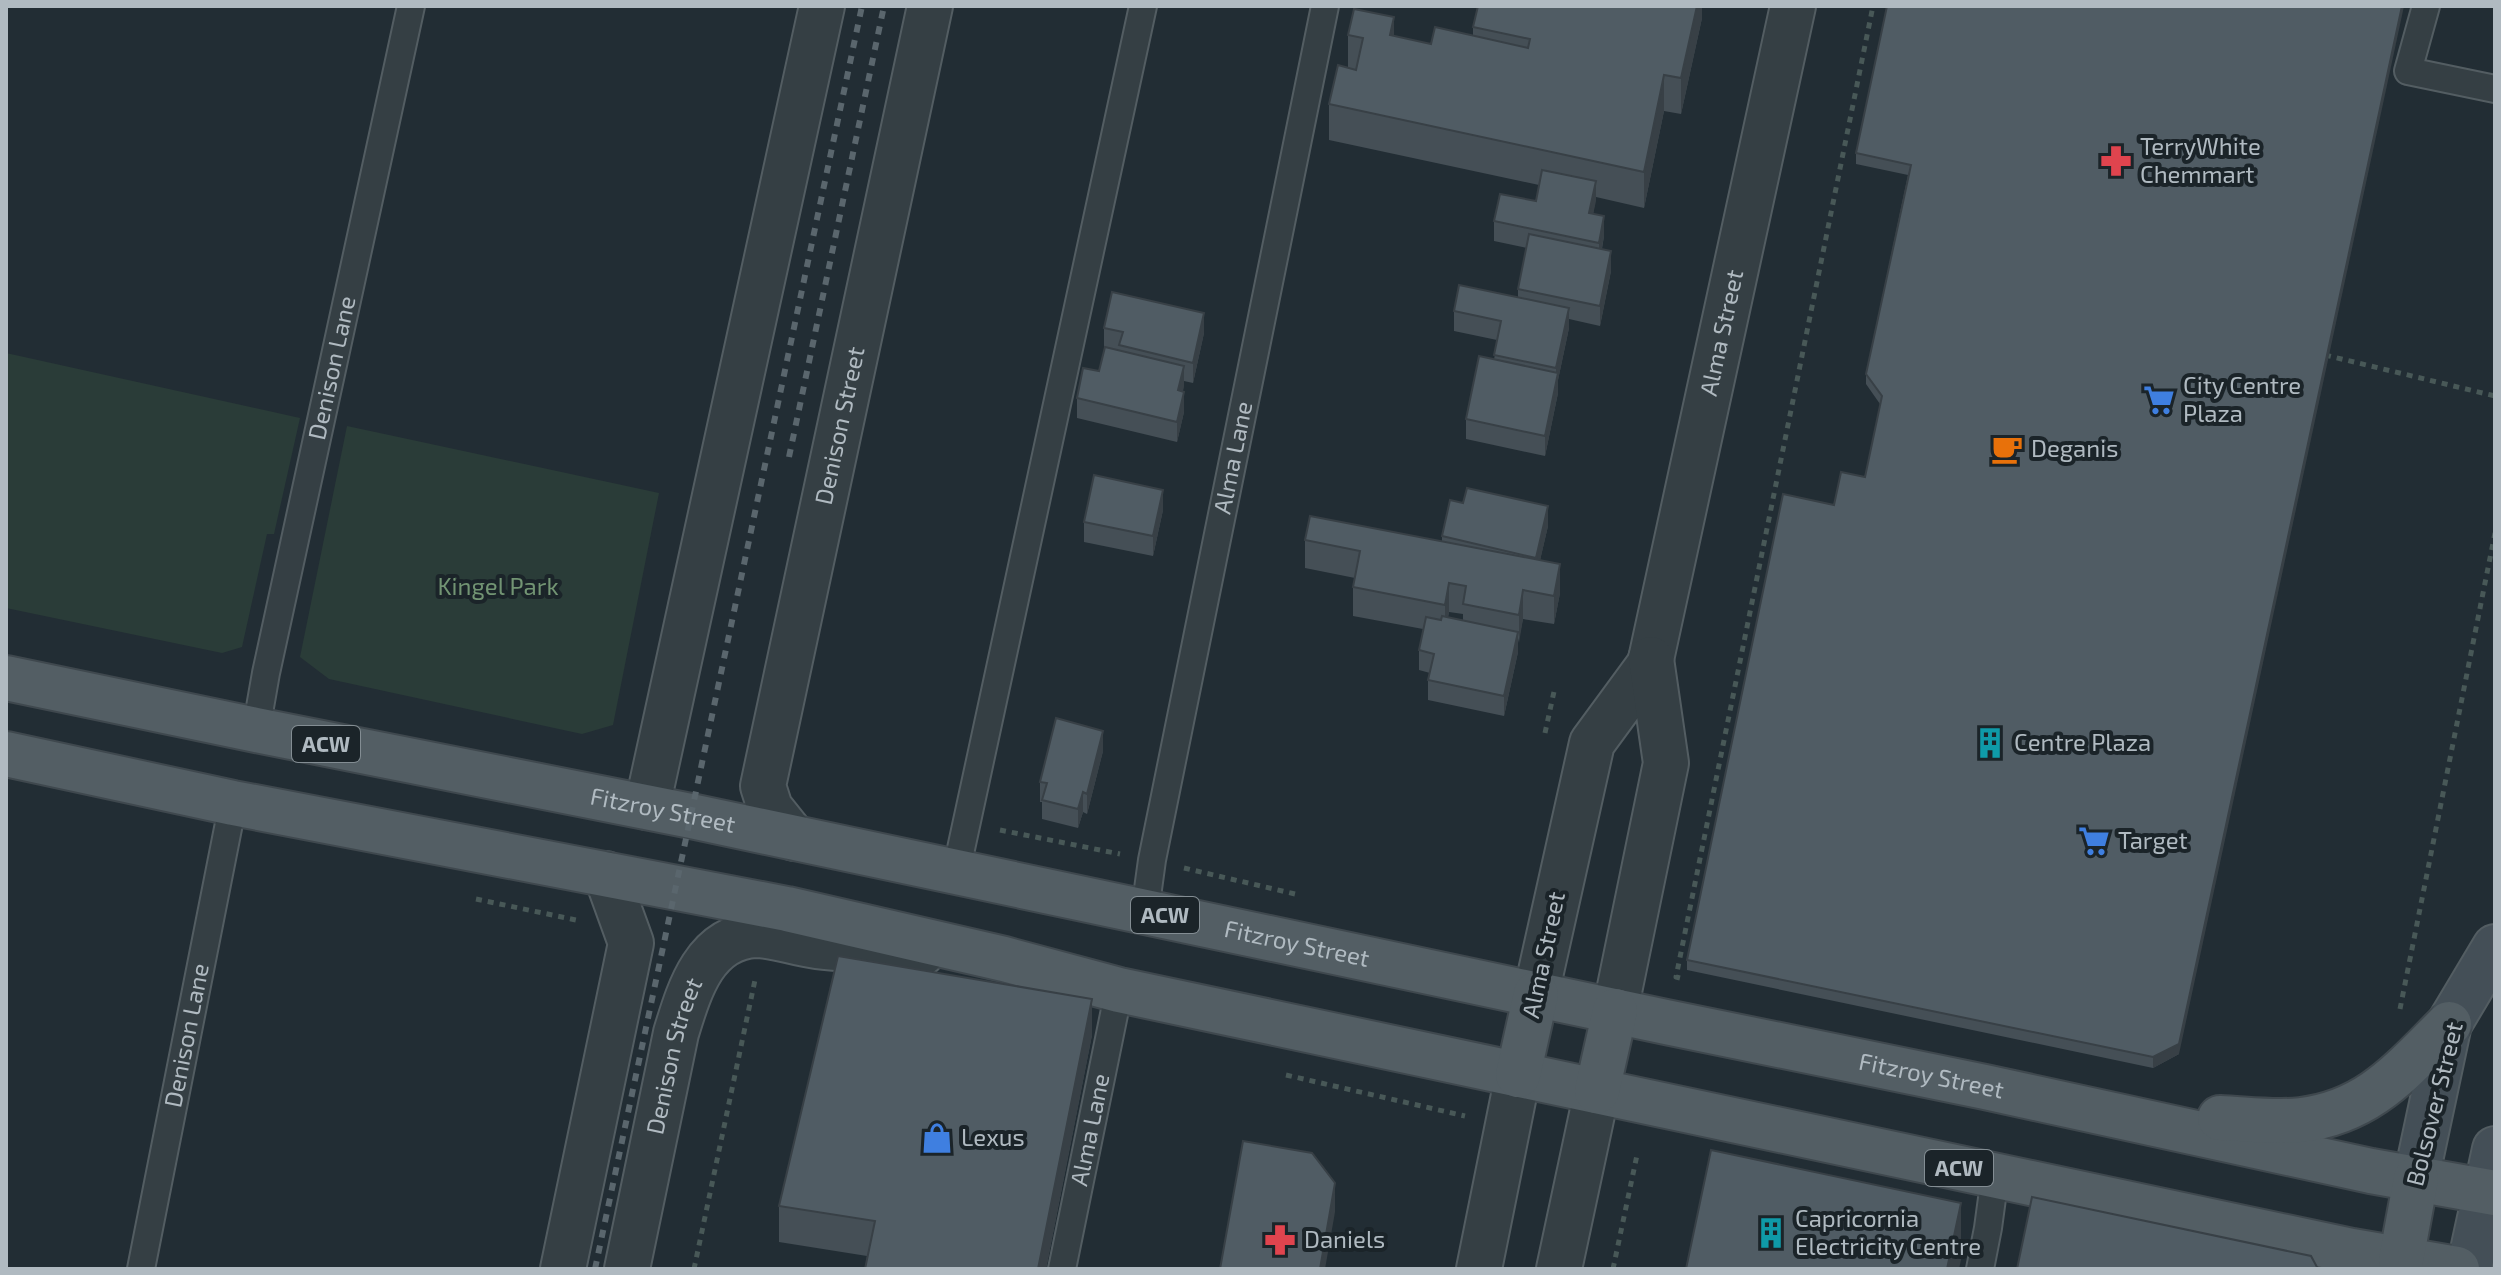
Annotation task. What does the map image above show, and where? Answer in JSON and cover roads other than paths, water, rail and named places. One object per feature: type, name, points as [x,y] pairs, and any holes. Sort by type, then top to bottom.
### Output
[{"type":"main road","name":"Fitzroy Street","points":[[6,678],[647,807],[2416,1179],[2491,1192]]},
{"type":"main road","name":"ACW","points":[[6,754],[233,803],[787,909],[1004,959],[1119,990],[2400,1264]]},
{"type":"main road","name":"Bolsover Street","points":[[2400,1264],[2449,1024],[2495,947]]},
{"type":"main road","name":"Alma Street","points":[[1518,1075],[1536,994]]},
{"type":"main road","name":"Alma Street","points":[[1597,1091],[1615,1011]]},
{"type":"main road","points":[[2121,1117],[2301,1120],[2354,1107],[2384,1088],[2449,1024]]},
{"type":"main road","points":[[2469,1269],[2491,1192],[2495,1149]]},
{"type":"main road","points":[[2400,1264],[2457,1269]]},
{"type":"street","points":[[647,807],[822,6]]},
{"type":"street","name":"Denison Street","points":[[794,838],[770,808],[763,786],[930,6]]},
{"type":"street","name":"Alma Street","points":[[1615,1011],[1666,763],[1650,662],[1793,6]]},
{"type":"street","name":"Alma Street","points":[[1536,994],[1592,743],[1650,662]]},
{"type":"street","points":[[563,1269],[631,943],[606,874]]},
{"type":"street","name":"Denison Street","points":[[627,1269],[676,1033],[687,996],[703,963],[713,953],[725,944],[758,935],[814,946],[1004,959]]},
{"type":"street","name":"Alma Street","points":[[1479,1269],[1518,1075]]},
{"type":"street","name":"Alma Street","points":[[1559,1269],[1597,1091]]},
{"type":"lane","name":"Denison Lane","points":[[256,730],[411,6]]},
{"type":"lane","points":[[956,872],[1143,6]]},
{"type":"lane","name":"Alma Lane","points":[[1145,911],[1152,860],[1325,6]]},
{"type":"lane","points":[[2426,6],[2408,71],[2495,89]]},
{"type":"lane","name":"Denison Lane","points":[[141,1269],[233,803]]},
{"type":"lane","name":"Alma Lane","points":[[1062,1269],[1119,990]]},
{"type":"lane","points":[[1980,1269],[1995,1176]]},
{"type":"railway","points":[[595,1269],[862,6]]},
{"type":"railway","points":[[789,457],[884,6]]},
{"type":"place","name":"TerryWhite Chemmart","points":[[2116,161]]},
{"type":"place","name":"City Centre Plaza","points":[[2159,400]]},
{"type":"place","name":"Deganis","points":[[2007,449]]},
{"type":"place","name":"Centre Plaza","points":[[1990,743]]},
{"type":"place","name":"Target","points":[[2094,841]]},
{"type":"place","name":"Lexus","points":[[937,1138]]},
{"type":"place","name":"Capricornia Electricity Centre","points":[[1771,1233]]},
{"type":"place","name":"Daniels","points":[[1280,1240]]},
{"type":"park label","name":"Kingel Park","points":[[498,587]]}]
